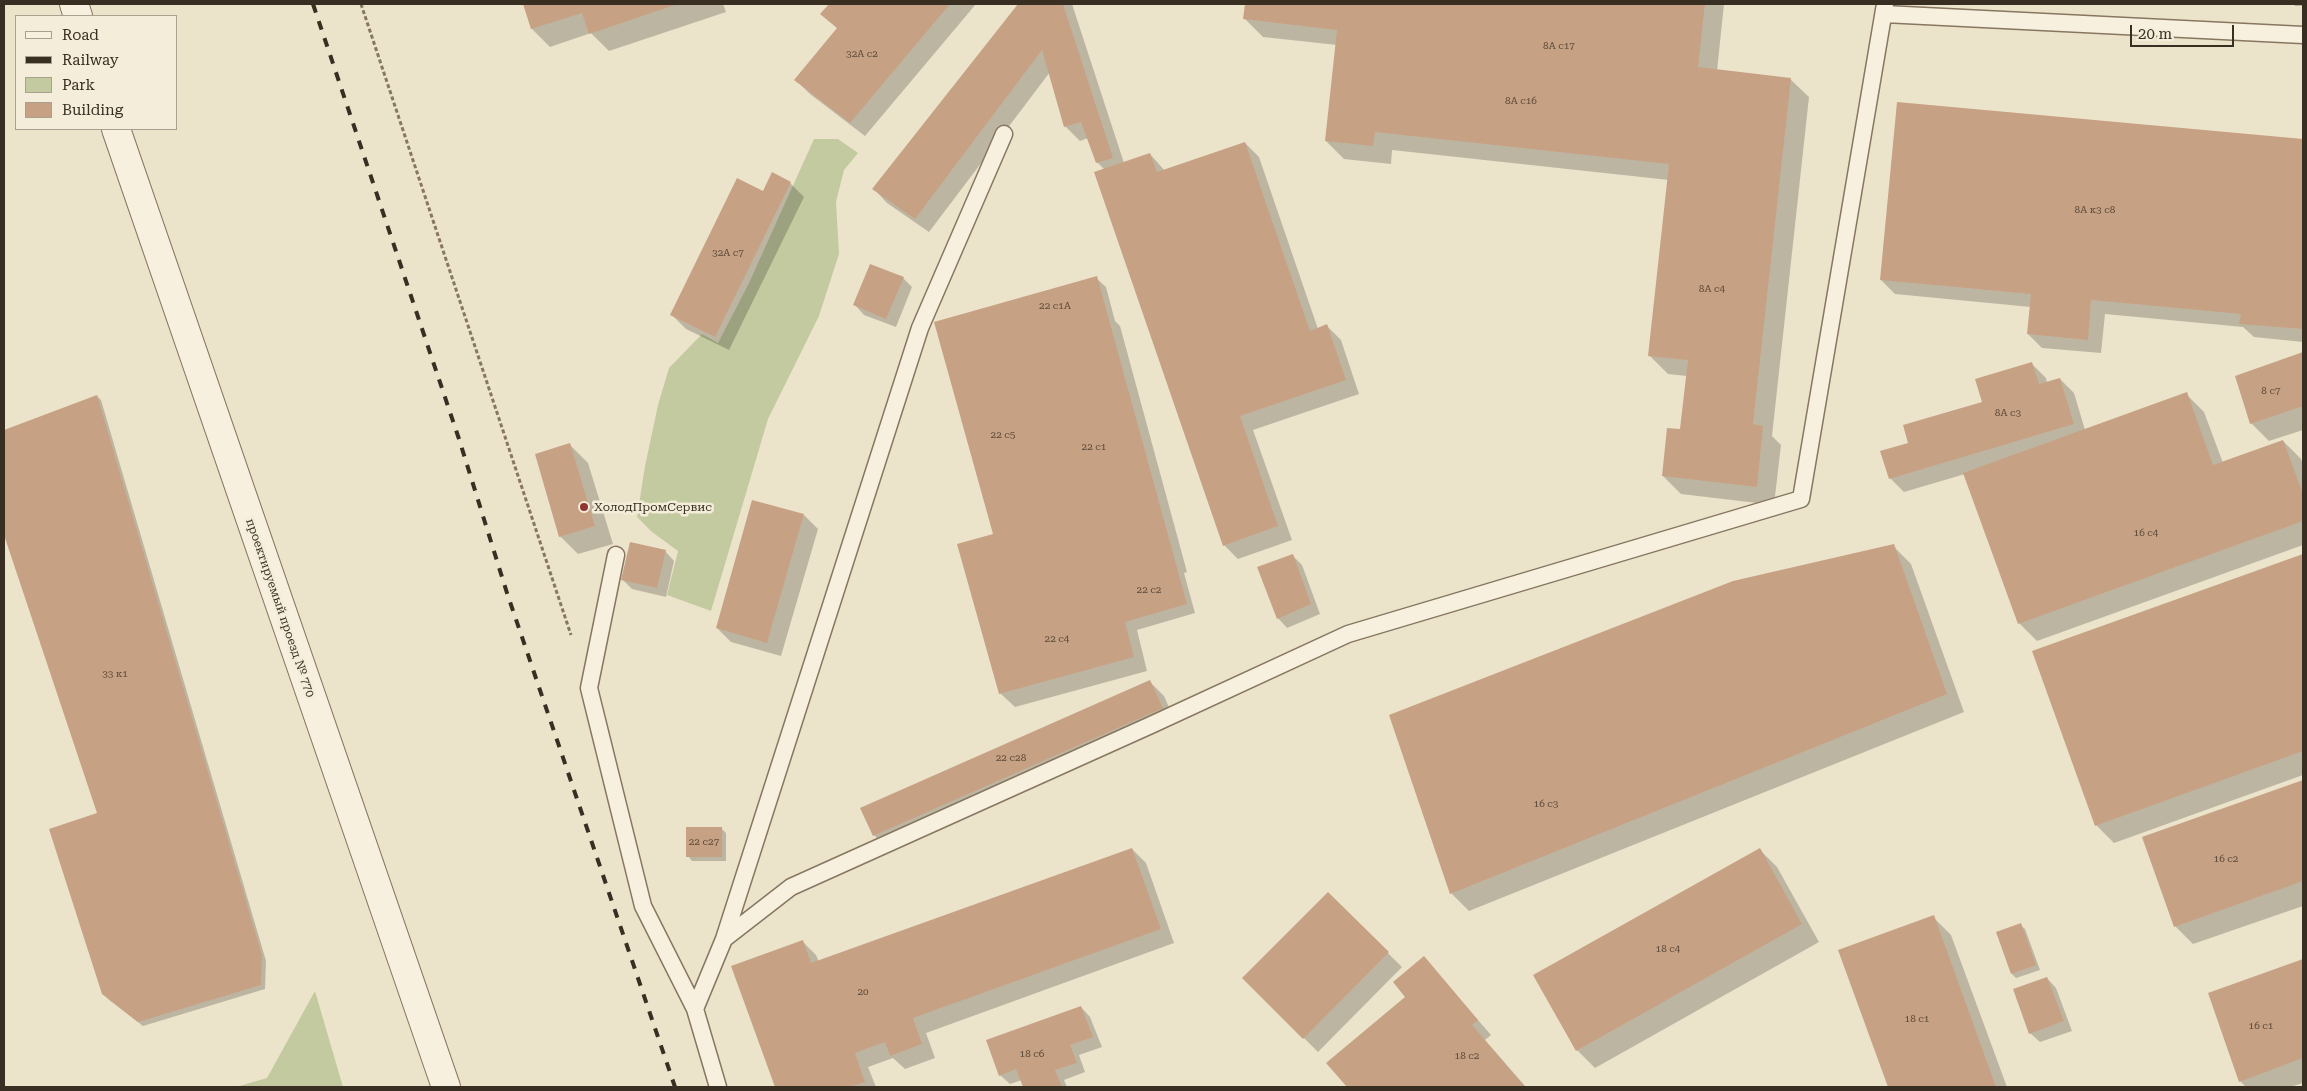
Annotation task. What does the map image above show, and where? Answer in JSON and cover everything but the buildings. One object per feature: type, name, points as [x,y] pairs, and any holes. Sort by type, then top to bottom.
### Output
[{"type":"street","name":"проектируемый проезд № 770","points":[[116,130],[446,1087]]},
{"type":"lane","points":[[724,940],[791,887],[1152,725],[1348,634],[1801,499],[1885,9],[2303,35]]},
{"type":"lane","points":[[695,1009],[724,940],[920,328],[1004,134]]},
{"type":"lane","points":[[616,555],[589,688],[643,906],[695,1009],[718,1087]]},
{"type":"path","points":[[361,4],[573,640]]},
{"type":"green space","points":[[814,139],[838,139],[858,153],[844,170],[836,202],[839,254],[819,316],[768,419],[711,611],[667,595],[678,551],[652,532],[637,517],[645,466],[658,405],[669,368],[702,334],[718,343],[749,283]]},
{"type":"green space","points":[[315,991],[343,1087],[236,1087],[267,1078]]},
{"type":"railway","points":[[313,4],[459,439],[507,593],[675,1087]]},
{"type":"place","name":"ХолодПромСервис","points":[[584,507]]}]
